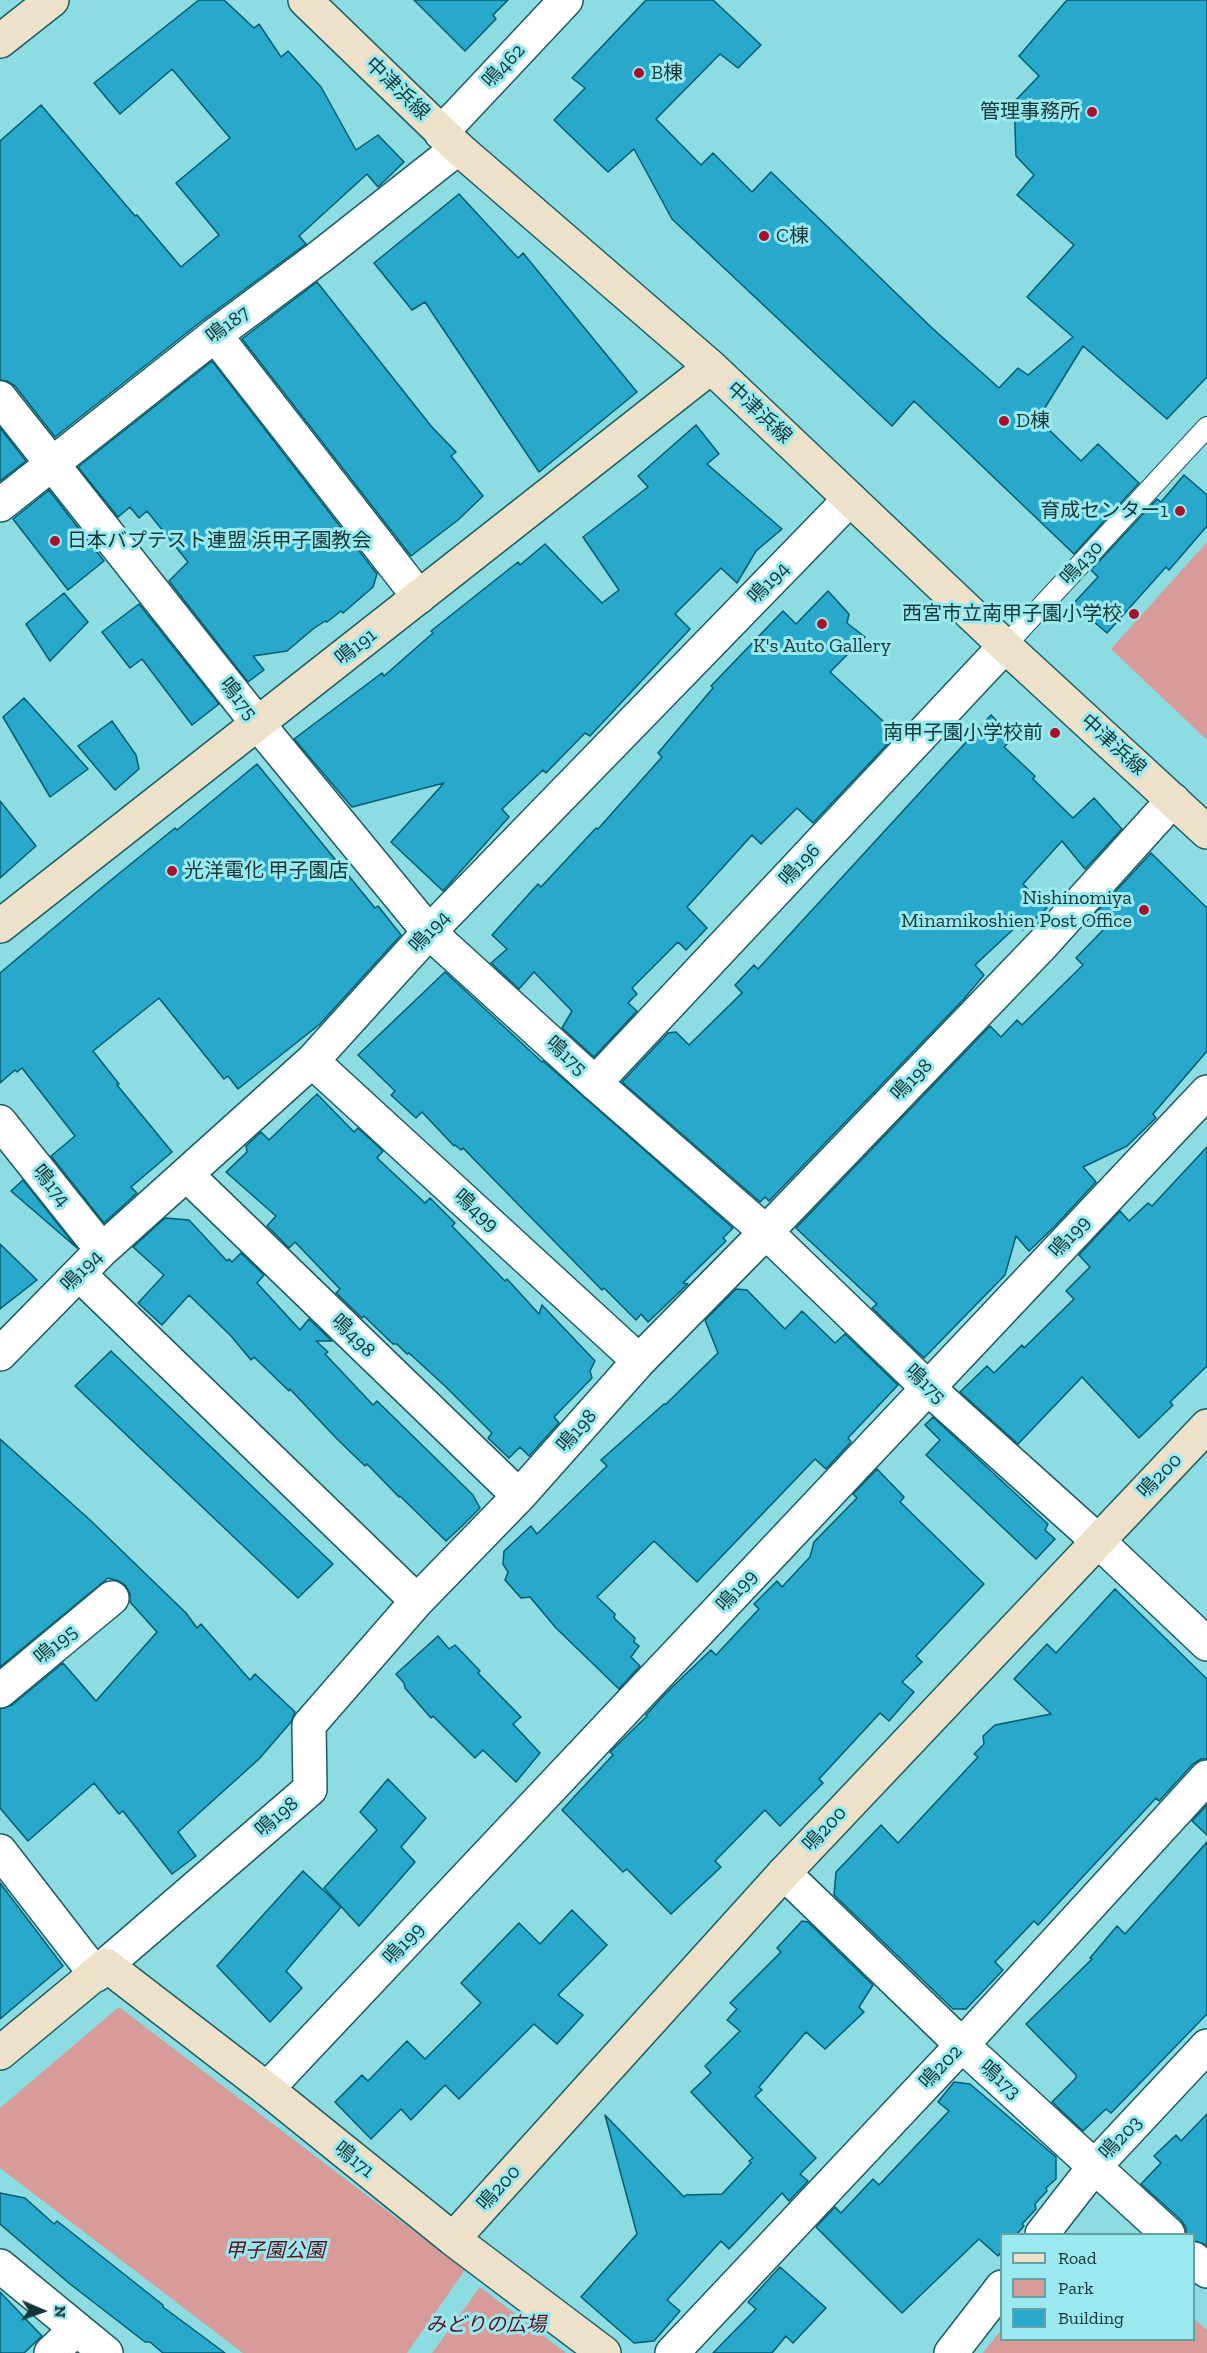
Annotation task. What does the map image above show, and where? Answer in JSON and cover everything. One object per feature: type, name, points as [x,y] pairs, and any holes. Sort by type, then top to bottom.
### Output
[{"type":"street","points":[[0,41],[52,0]]},
{"type":"street","name":"中津浜線","points":[[305,0],[450,140],[711,367],[1005,646],[1207,832]]},
{"type":"street","name":"鳴462","points":[[450,140],[566,0]]},
{"type":"street","name":"鳴187","points":[[0,505],[215,335],[321,256],[450,140]]},
{"type":"street","points":[[215,335],[419,597]]},
{"type":"street","name":"鳴191","points":[[0,926],[711,367]]},
{"type":"street","name":"鳴175","points":[[0,398],[258,724],[429,932],[595,1083],[766,1232],[928,1388],[1098,1541],[1207,1644]]},
{"type":"street","name":"鳴194","points":[[0,1354],[102,1250],[312,1061],[429,932],[850,499]]},
{"type":"street","name":"鳴196","points":[[595,1083],[1005,646]]},
{"type":"street","name":"鳴198","points":[[0,2053],[101,1970],[310,1789],[309,1725],[417,1601],[519,1496],[639,1360],[766,1232],[1041,945],[1173,800]]},
{"type":"street","name":"鳴499","points":[[312,1061],[639,1360]]},
{"type":"street","name":"鳴199","points":[[267,2090],[1207,1092]]},
{"type":"street","name":"鳴174","points":[[0,1122],[102,1250]]},
{"type":"street","name":"鳴498","points":[[187,1175],[519,1496]]},
{"type":"street","points":[[79,1274],[417,1601]]},
{"type":"street","name":"鳴200","points":[[453,2240],[784,1873],[1207,1426]]},
{"type":"street","name":"鳴195","points":[[0,1691],[112,1598]]},
{"type":"street","name":"鳴202","points":[[672,2353],[962,2045],[1207,1777]]},
{"type":"street","name":"鳴171","points":[[0,1851],[101,1970],[267,2090],[453,2240],[603,2353]]},
{"type":"street","name":"鳴173","points":[[784,1873],[962,2045],[1166,2233]]},
{"type":"street","name":"鳴203","points":[[1044,2233],[1095,2167],[1207,2046]]},
{"type":"street","points":[[1195,2260],[1207,2271]]},
{"type":"street","points":[[0,2266],[75,2330],[106,2353]]},
{"type":"street","points":[[951,2353],[1000,2290]]},
{"type":"street","points":[[51,2353],[75,2330]]},
{"type":"lane","name":"鳴430","points":[[1005,646],[1207,427]]},
{"type":"green space","points":[[1207,542],[1207,740],[1111,649]]},
{"type":"green space","name":"甲子園公園","points":[[119,2007],[465,2270],[407,2353],[243,2353],[0,2168],[0,2108]]},
{"type":"green space","name":"みどりの広場","points":[[480,2287],[566,2353],[432,2353]]},
{"type":"green space","points":[[1195,2320],[1207,2330],[1207,2353],[983,2353],[1000,2331],[1000,2341],[1195,2341]]},
{"type":"building","points":[[199,0],[224,0],[254,28],[259,24],[281,57],[288,51],[321,87],[356,150],[378,135],[404,162],[378,187],[367,174],[299,236],[306,244],[203,320],[55,437],[15,386],[0,380],[0,141],[41,105],[181,267],[219,235],[176,183],[230,138],[172,69],[120,114],[94,83]]},
{"type":"building","points":[[414,0],[508,0],[493,15],[496,19],[465,51]]},
{"type":"building","points":[[646,0],[713,0],[761,45],[738,68],[720,54],[656,119],[701,165],[713,153],[752,192],[771,172],[932,328],[999,388],[1018,368],[1028,375],[1073,337],[1027,297],[1074,245],[1017,195],[1034,175],[1016,156],[1014,102],[1039,76],[1019,56],[1067,0],[1207,0],[1207,377],[1167,419],[1083,346],[1038,419],[1081,461],[1098,444],[1139,483],[1074,554],[914,401],[892,426],[672,219],[634,149],[608,172],[554,120],[585,88],[572,78]]},
{"type":"building","points":[[459,194],[518,258],[523,253],[637,392],[539,472],[425,302],[412,310],[374,263]]},
{"type":"building","points":[[317,282],[431,426],[456,452],[451,456],[483,496],[458,520],[411,556],[242,339]]},
{"type":"building","points":[[212,361],[377,574],[373,587],[343,613],[341,611],[313,629],[287,651],[253,656],[264,670],[248,682],[169,581],[188,562],[147,511],[139,518],[130,507],[118,517],[78,467]]},
{"type":"building","points":[[696,425],[719,454],[707,464],[782,529],[756,551],[737,583],[721,568],[675,614],[690,629],[590,736],[585,733],[546,773],[543,770],[502,809],[509,817],[443,891],[391,842],[444,783],[352,807],[294,739],[382,673],[384,676],[433,633],[431,631],[518,562],[520,565],[545,544],[602,603],[619,590],[583,537],[648,487],[638,476]]},
{"type":"building","points":[[0,428],[26,461],[0,481]]},
{"type":"building","points":[[1184,475],[1207,495],[1207,526],[1169,570],[1166,567],[1107,633],[1073,604],[1098,577],[1091,570],[1157,499],[1161,502]]},
{"type":"building","points":[[49,490],[104,561],[68,590],[13,519]]},
{"type":"building","points":[[828,591],[849,614],[847,623],[865,637],[830,672],[897,734],[813,823],[797,808],[761,844],[752,835],[687,907],[707,928],[686,950],[678,942],[632,988],[637,994],[628,1003],[637,1011],[594,1057],[562,1028],[572,1011],[534,972],[519,989],[491,963],[507,949],[492,935],[538,884],[541,887],[596,828],[598,829],[662,757],[658,753],[713,688],[711,686],[783,611],[796,624]]},
{"type":"building","points":[[64,593],[88,622],[50,661],[26,624]]},
{"type":"building","points":[[139,604],[219,704],[192,725],[142,659],[130,668],[102,632]]},
{"type":"building","points":[[24,698],[88,769],[50,797],[3,717]]},
{"type":"building","points":[[991,715],[1013,738],[1004,747],[1035,776],[1033,779],[1073,818],[1094,798],[1122,829],[1085,869],[1062,841],[1023,884],[1047,908],[1023,930],[1018,925],[975,965],[984,975],[963,1000],[769,1201],[765,1197],[760,1202],[622,1082],[668,1033],[676,1032],[689,1045],[742,993],[735,985],[754,965],[758,969]]},
{"type":"building","points":[[112,721],[136,755],[139,769],[115,790],[78,746]]},
{"type":"building","points":[[257,764],[375,908],[378,906],[401,935],[320,1024],[238,1089],[228,1076],[224,1079],[159,998],[93,1051],[119,1084],[117,1085],[172,1152],[131,1187],[137,1193],[104,1223],[51,1156],[75,1136],[22,1068],[17,1072],[15,1070],[0,1083],[0,973],[175,828],[177,830]]},
{"type":"building","points":[[0,801],[36,846],[0,878]]},
{"type":"building","points":[[1151,853],[1207,908],[1207,1051],[1153,1114],[1156,1118],[1127,1146],[1083,1167],[1096,1182],[1053,1228],[1029,1251],[1016,1236],[1005,1275],[924,1358],[872,1308],[877,1304],[796,1228],[990,1026],[1001,1037],[1017,1020],[1022,1025],[1083,965],[1076,958],[1104,929],[1092,917]]},
{"type":"building","points":[[445,972],[542,1062],[733,1228],[723,1238],[726,1241],[683,1283],[688,1284],[648,1322],[641,1314],[636,1320],[604,1288],[602,1290],[463,1148],[461,1150],[454,1146],[422,1112],[416,1118],[391,1095],[395,1091],[358,1055]]},
{"type":"building","points":[[317,1094],[354,1132],[358,1128],[383,1151],[377,1158],[425,1203],[430,1198],[455,1223],[452,1226],[505,1281],[507,1279],[539,1314],[542,1305],[595,1361],[590,1371],[592,1378],[554,1417],[559,1423],[529,1456],[520,1447],[509,1458],[488,1438],[492,1433],[445,1386],[409,1353],[407,1354],[397,1344],[393,1344],[364,1316],[362,1318],[336,1293],[340,1289],[295,1242],[289,1248],[267,1226],[276,1216],[226,1172],[247,1152],[246,1146],[261,1132],[269,1140]]},
{"type":"building","points":[[1207,1147],[1207,1366],[1170,1402],[1173,1405],[1139,1438],[1082,1377],[1018,1444],[960,1392],[987,1366],[994,1373],[1022,1345],[1024,1348],[1074,1299],[1066,1291],[1090,1267],[1079,1255],[1120,1211],[1129,1221],[1148,1203],[1152,1206]]},
{"type":"building","points":[[23,1180],[77,1248],[11,1191]]},
{"type":"building","points":[[165,1218],[189,1220],[227,1261],[229,1259],[232,1262],[241,1253],[264,1275],[257,1283],[300,1330],[309,1319],[332,1341],[316,1341],[328,1352],[325,1354],[373,1405],[377,1401],[473,1495],[480,1508],[446,1541],[367,1464],[365,1466],[336,1438],[290,1389],[289,1391],[254,1357],[251,1360],[231,1336],[189,1295],[162,1325],[138,1303],[164,1275],[133,1247]]},
{"type":"building","points":[[0,1244],[37,1280],[0,1309]]},
{"type":"building","points":[[736,1289],[747,1290],[785,1329],[802,1311],[835,1343],[845,1334],[898,1385],[848,1438],[851,1442],[826,1469],[815,1459],[697,1582],[654,1541],[597,1597],[615,1614],[614,1618],[635,1638],[634,1642],[639,1646],[631,1657],[640,1666],[619,1689],[556,1628],[530,1597],[521,1598],[505,1580],[508,1572],[503,1564],[504,1551],[531,1526],[537,1534],[607,1466],[601,1460],[666,1404],[718,1353],[705,1320]]},
{"type":"building","points":[[111,1351],[333,1564],[298,1598],[75,1386]]},
{"type":"building","points":[[933,1417],[1048,1524],[1045,1530],[1055,1539],[1036,1559],[926,1455],[940,1440],[925,1425]]},
{"type":"building","points":[[0,1439],[90,1520],[186,1613],[197,1628],[201,1624],[250,1680],[255,1674],[295,1712],[291,1722],[259,1759],[178,1832],[196,1856],[172,1874],[123,1811],[119,1814],[94,1783],[28,1841],[0,1808],[0,1709],[12,1705],[63,1663],[96,1701],[157,1632],[130,1602],[130,1594],[126,1586],[108,1578],[0,1667]]},
{"type":"building","points":[[877,1469],[904,1497],[900,1502],[984,1584],[916,1656],[922,1662],[902,1682],[914,1692],[889,1721],[880,1713],[819,1779],[823,1783],[780,1826],[765,1810],[715,1861],[721,1867],[671,1914],[627,1869],[623,1872],[562,1810],[613,1755],[610,1752],[647,1716],[666,1693],[711,1650],[716,1655],[759,1609],[754,1604],[777,1581],[782,1587],[810,1557],[814,1542],[857,1498],[853,1494]]},
{"type":"building","points":[[1115,1589],[1207,1679],[1207,1759],[1201,1759],[1193,1764],[1159,1801],[1156,1798],[1038,1925],[1034,1921],[995,1962],[1003,1970],[966,2009],[953,2009],[834,1895],[836,1872],[881,1825],[898,1843],[978,1757],[974,1754],[984,1744],[983,1736],[995,1725],[1051,1714],[1014,1679],[1047,1644],[1056,1653]]},
{"type":"building","points":[[438,1636],[449,1649],[455,1645],[480,1671],[478,1673],[521,1717],[513,1724],[540,1753],[516,1782],[483,1750],[475,1758],[433,1716],[431,1718],[396,1674]]},
{"type":"building","points":[[388,1779],[426,1818],[401,1847],[415,1862],[359,1926],[324,1888],[377,1830],[360,1812]]},
{"type":"building","points":[[1207,1805],[1207,1835],[1192,1821]]},
{"type":"building","points":[[1207,1842],[1207,2014],[1111,2113],[1106,2109],[1083,2131],[1052,2102],[1076,2078],[1076,2075],[1026,2024],[1092,1959],[1090,1958],[1117,1926],[1125,1934]]},
{"type":"building","points":[[303,1871],[341,1907],[286,1971],[302,1988],[270,2022],[217,1966]]},
{"type":"building","points":[[0,1883],[63,1966],[0,2019]]},
{"type":"building","points":[[572,1910],[607,1945],[558,1995],[583,2015],[557,2044],[534,2024],[459,2099],[445,2085],[411,2120],[401,2109],[371,2139],[335,2102],[362,2075],[368,2081],[407,2041],[425,2059],[481,2003],[461,1983],[519,1923],[540,1944]]},
{"type":"building","points":[[802,1921],[808,1922],[873,1985],[859,2007],[864,2012],[825,2049],[806,2032],[759,2087],[762,2090],[755,2096],[816,2158],[800,2174],[808,2181],[789,2201],[782,2193],[729,2249],[721,2241],[667,2300],[680,2311],[654,2341],[634,2343],[581,2297],[637,2234],[605,2115],[684,2197],[686,2195],[722,2194],[753,2158],[691,2092],[711,2073],[705,2066],[740,2031],[727,2020],[737,2009],[730,2003],[781,1952],[777,1948]]},
{"type":"building","points":[[954,2082],[970,2084],[1056,2157],[1056,2179],[1046,2188],[1047,2191],[1035,2204],[1036,2209],[1022,2224],[1024,2226],[1018,2233],[1000,2233],[998,2256],[979,2239],[902,2313],[816,2227],[835,2207],[841,2213],[873,2179],[879,2185],[949,2111],[938,2102]]},
{"type":"building","points":[[1207,2114],[1207,2245],[1195,2241],[1195,2233],[1186,2233],[1181,2220],[1141,2184],[1161,2163],[1154,2156],[1176,2135],[1181,2141]]},
{"type":"building","points":[[0,2193],[25,2198],[54,2224],[57,2221],[163,2307],[225,2353],[163,2353],[150,2342],[145,2342],[70,2284],[0,2224]]},
{"type":"building","points":[[780,2267],[826,2308],[793,2343],[786,2336],[772,2353],[713,2353],[756,2309],[748,2302]]},
{"type":"building","points":[[0,2292],[42,2336],[24,2353],[0,2353]]},
{"type":"place","name":"B棟","points":[[639,73]]},
{"type":"place","name":"管理事務所","points":[[1092,112]]},
{"type":"place","name":"C棟","points":[[764,236]]},
{"type":"place","name":"D棟","points":[[1004,421]]},
{"type":"place","name":"育成センター1","points":[[1180,511]]},
{"type":"place","name":"日本バプテスト連盟 浜甲子園教会","points":[[55,541]]},
{"type":"place","name":"西宮市立南甲子園小学校","points":[[1134,614]]},
{"type":"place","name":"K's Auto Gallery","points":[[822,624]]},
{"type":"place","name":"南甲子園小学校前","points":[[1055,733]]},
{"type":"place","name":"光洋電化 甲子園店","points":[[172,871]]},
{"type":"place","name":"Nishinomiya Minamikoshien Post Office","points":[[1144,910]]}]
